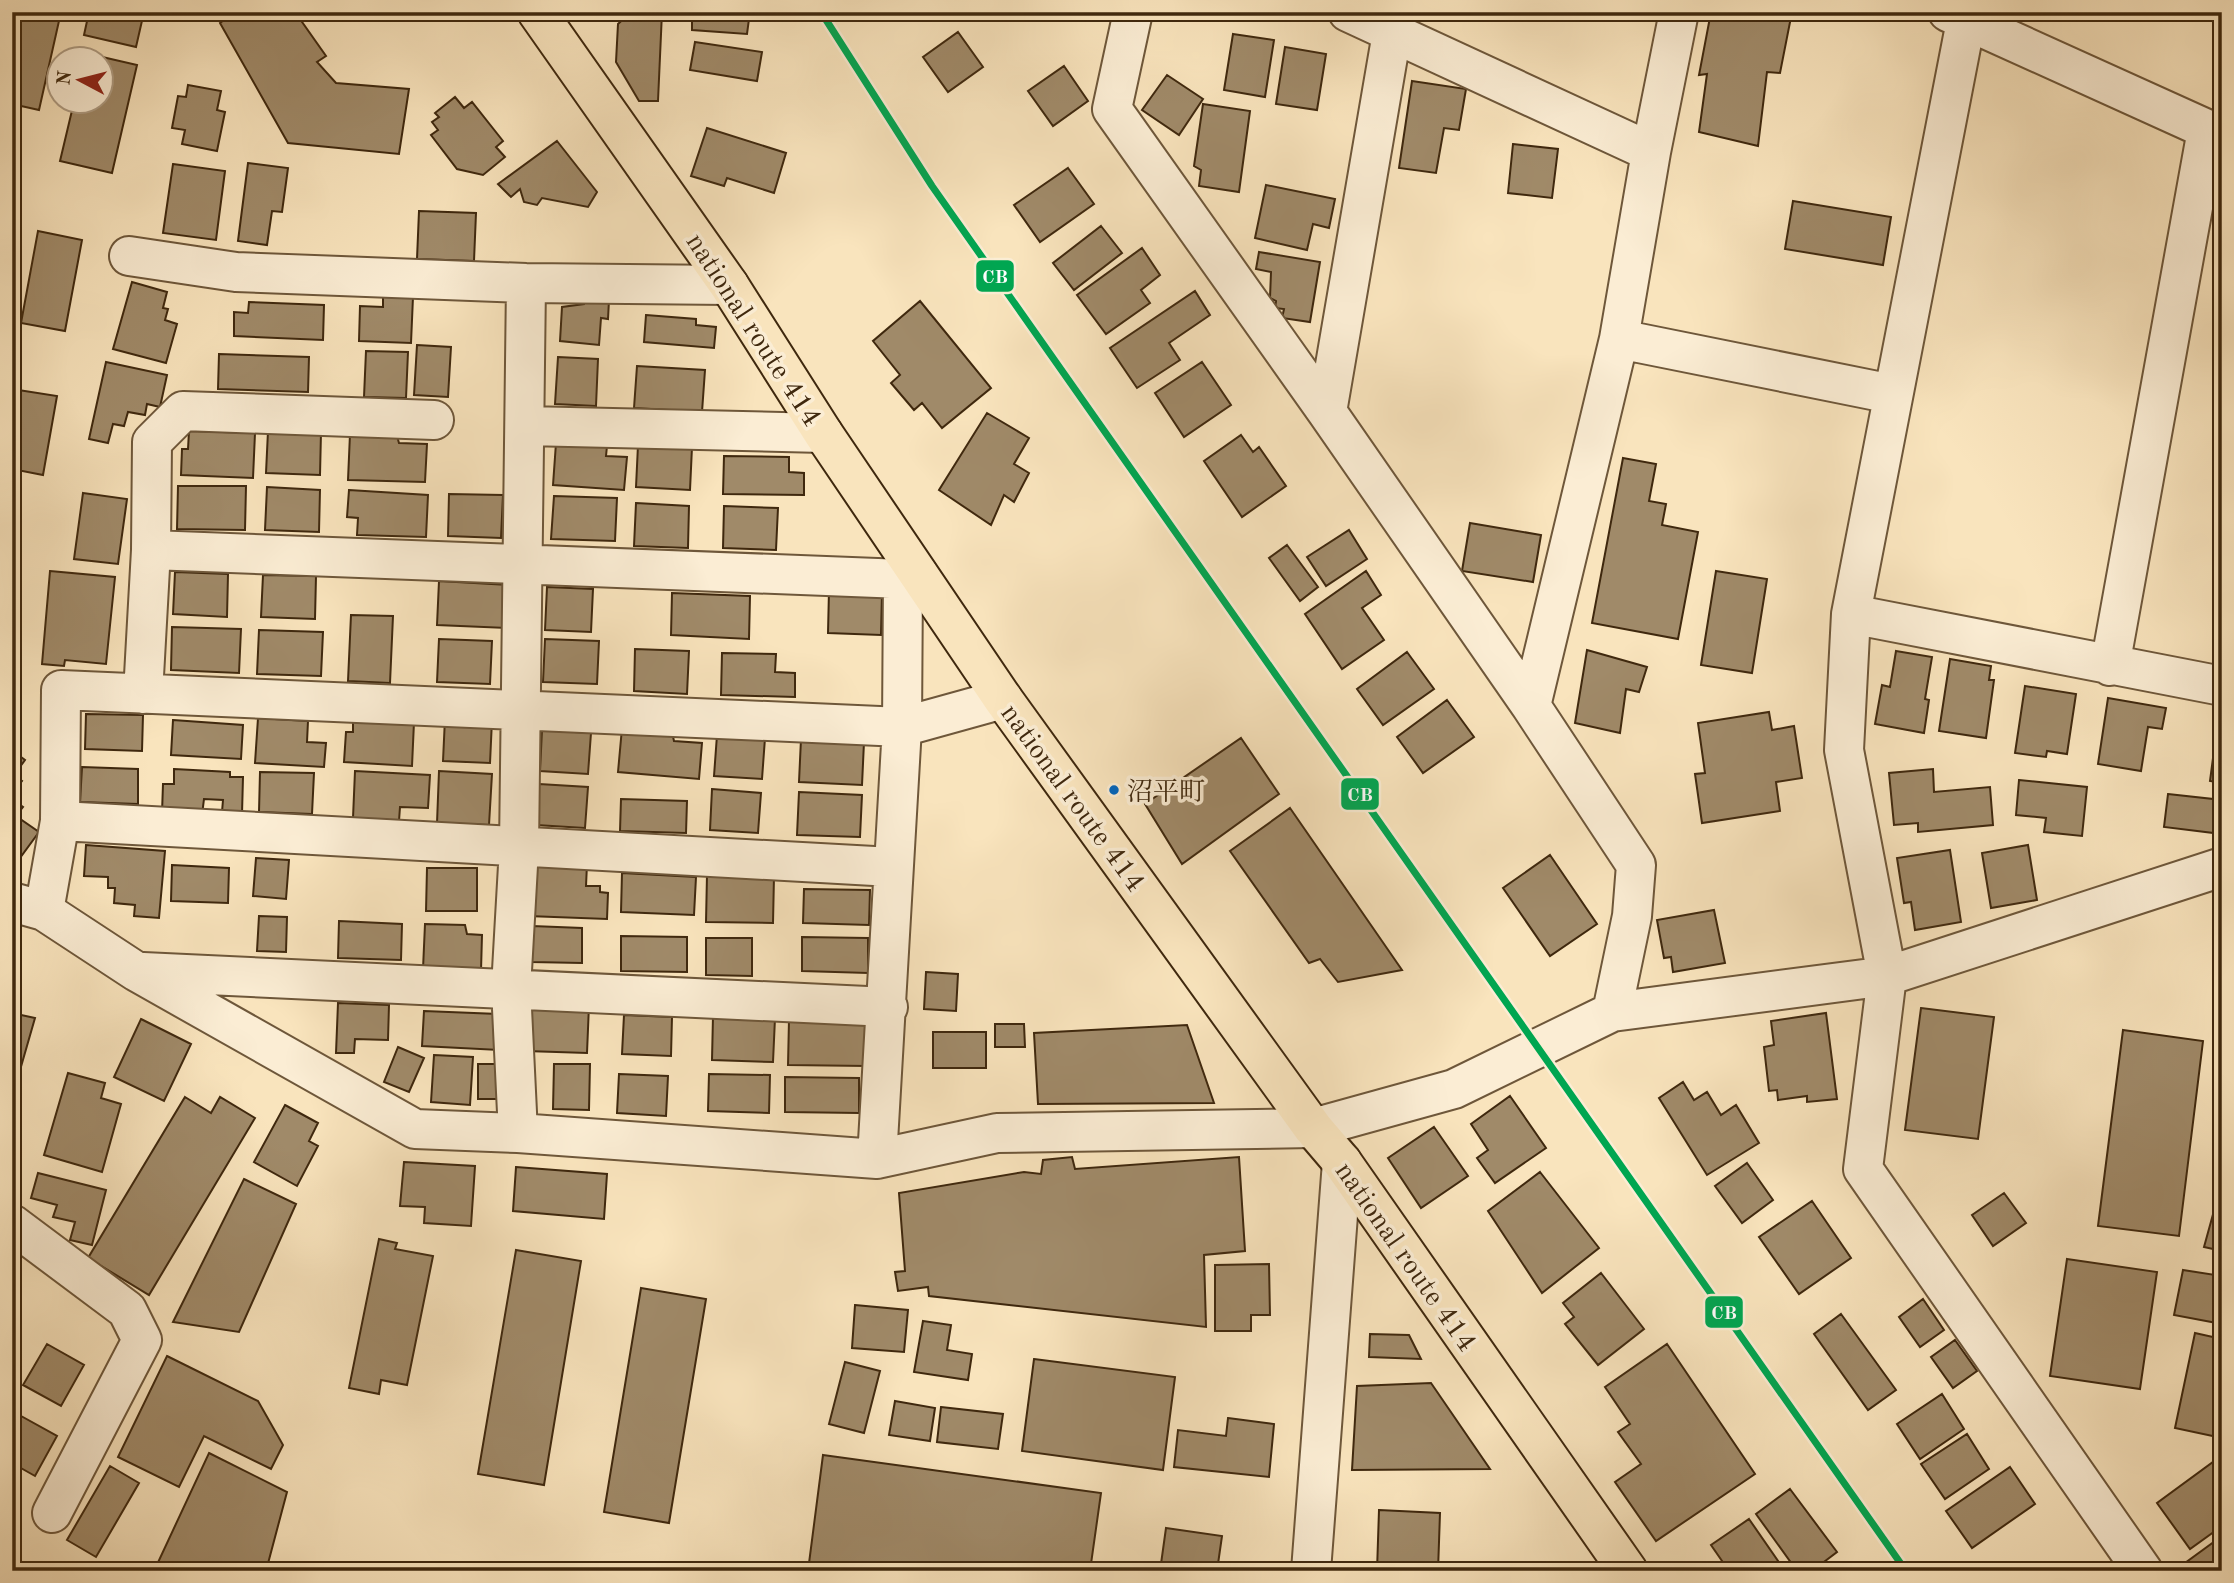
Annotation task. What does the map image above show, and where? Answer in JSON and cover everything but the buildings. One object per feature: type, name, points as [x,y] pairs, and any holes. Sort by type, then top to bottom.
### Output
[{"type":"highway","name":"national route 414","points":[[537,12],[729,285],[911,576],[1313,1128],[1342,1161],[1628,1571]]},
{"type":"street","points":[[1133,12],[1112,108],[1531,706],[1636,865],[1632,916],[1612,1012]]},
{"type":"street","points":[[1348,12],[1651,152]]},
{"type":"street","points":[[1531,706],[1619,340],[1651,152],[1679,12]]},
{"type":"street","points":[[2110,666],[2215,133],[1957,17],[1851,614],[1844,750],[1887,976],[1863,1169],[2143,1571]]},
{"type":"street","points":[[1327,412],[1392,33]]},
{"type":"street","points":[[129,256],[236,272],[526,283],[729,285]]},
{"type":"street","points":[[518,1133],[511,988],[519,848],[526,283]]},
{"type":"street","points":[[1619,340],[1892,394]]},
{"type":"street","points":[[143,694],[151,550],[152,442],[183,411],[433,421]]},
{"type":"street","points":[[526,426],[823,433]]},
{"type":"street","points":[[151,550],[911,576],[877,1160]]},
{"type":"street","points":[[1851,614],[2222,686]]},
{"type":"street","points":[[1003,699],[902,727],[61,690],[60,821],[28,907],[137,972],[415,1129],[518,1133],[877,1160],[997,1133],[1313,1128],[1454,1089],[1612,1012],[1887,976],[2222,867]]},
{"type":"street","points":[[60,821],[892,867]]},
{"type":"street","points":[[137,972],[888,1007]]},
{"type":"street","points":[[1311,1571],[1342,1161]]},
{"type":"street","points":[[12,1224],[127,1310],[142,1340],[52,1513]]},
{"type":"transit line","name":"CB","points":[[821,12],[932,186],[1906,1571]]},
{"type":"place","name":"沼平町","points":[[1114,790]]}]
